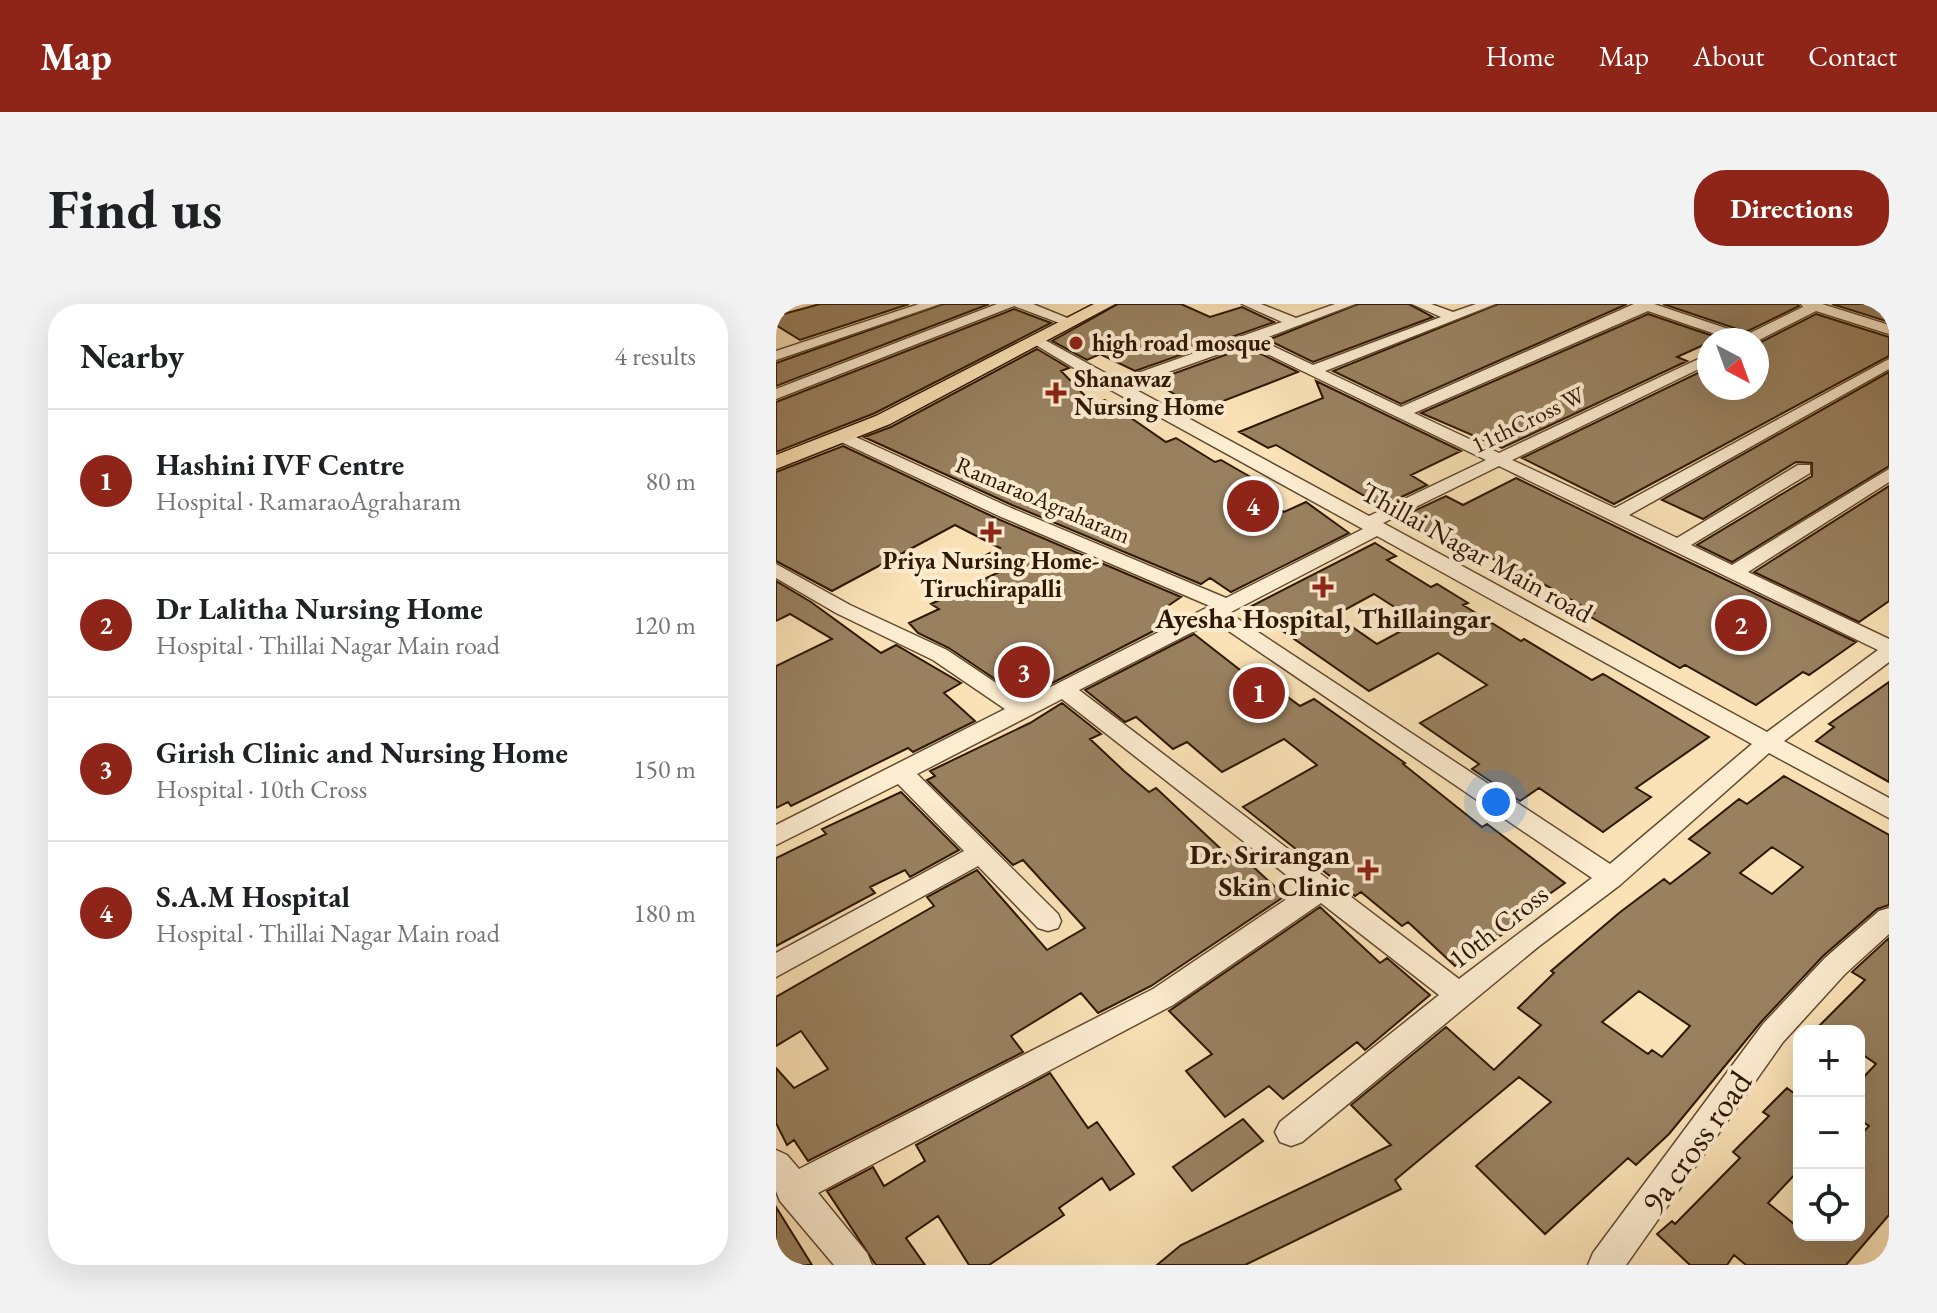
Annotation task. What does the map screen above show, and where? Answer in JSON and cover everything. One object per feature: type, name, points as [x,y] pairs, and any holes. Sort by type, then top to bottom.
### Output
[{"type":"main road","points":[[776,463],[883,420],[1107,304]]},
{"type":"street","points":[[776,356],[933,304]]},
{"type":"street","points":[[776,394],[1009,304]]},
{"type":"street","points":[[1020,304],[1070,322]]},
{"type":"street","points":[[1249,304],[1294,322]]},
{"type":"street","points":[[1419,304],[1453,317]]},
{"type":"street","points":[[1313,370],[1488,304]]},
{"type":"street","points":[[1403,412],[1644,305],[1712,328]]},
{"type":"street","points":[[1769,328],[1812,305],[1889,330]]},
{"type":"street","points":[[1114,386],[1341,306]]},
{"type":"street","points":[[1247,339],[1734,572],[1889,650]]},
{"type":"street","name":"Thillai Nagar Main road","points":[[1038,342],[1889,809]]},
{"type":"street","points":[[1616,515],[1889,363]]},
{"type":"street","name":"11thCross W","points":[[776,836],[1221,609],[1502,460],[1697,364]]},
{"type":"street","name":"RamaraoAgraharam","points":[[841,436],[1221,609],[1611,878]]},
{"type":"street","points":[[1678,545],[1804,469]]},
{"type":"street","points":[[1734,572],[1889,474]]},
{"type":"street","points":[[776,570],[843,609],[940,655],[1023,711]]},
{"type":"street","name":"10th Cross","points":[[1064,690],[1459,995],[1611,878],[1767,743],[1889,650]]},
{"type":"street","points":[[901,772],[1048,921]]},
{"type":"street","points":[[776,966],[981,853]]},
{"type":"street","points":[[855,1265],[784,1177],[1163,997],[1321,889]]},
{"type":"street","name":"9a cross road","points":[[1605,1265],[1773,1033],[1835,966],[1889,918]]},
{"type":"street","points":[[1291,1132],[1459,995]]},
{"type":"building","points":[[820,304],[909,304],[800,340],[776,325],[776,316]]},
{"type":"building","points":[[943,304],[989,304],[776,386],[776,363]]},
{"type":"building","points":[[1118,304],[1181,304],[1210,317],[1242,307],[1274,322],[1135,371],[1100,354],[1087,360],[1052,341]]},
{"type":"building","points":[[1358,304],[1409,304],[1433,317],[1313,362],[1268,340]]},
{"type":"building","points":[[1498,304],[1627,304],[1401,404],[1333,371]]},
{"type":"building","points":[[1663,304],[1799,306],[1754,328],[1734,328]]},
{"type":"building","points":[[1832,304],[1889,304],[1889,322]]},
{"type":"building","points":[[1014,309],[1051,323],[875,413],[776,452],[776,402]]},
{"type":"building","points":[[1648,314],[1697,331],[1697,348],[1677,357],[1687,361],[1502,448],[1421,413]]},
{"type":"building","points":[[1816,314],[1889,337],[1889,356],[1614,504],[1522,458],[1697,373],[1697,400],[1769,400],[1769,338]]},
{"type":"building","points":[[1247,347],[1298,372],[1200,410],[1153,381]]},
{"type":"building","points":[[1037,349],[1069,368],[1061,371],[1093,404],[1105,400],[1166,442],[1176,438],[1215,462],[1221,460],[1254,479],[1237,486],[1284,512],[1306,502],[1349,533],[1231,592],[1210,578],[1201,584],[1012,505],[864,437],[891,427]]},
{"type":"building","points":[[1889,372],[1889,466],[1732,562],[1697,545],[1812,476],[1812,463],[1796,462],[1703,519],[1662,500]]},
{"type":"building","points":[[1316,381],[1461,451],[1411,475],[1427,485],[1382,506],[1276,445],[1268,448],[1239,432],[1323,398]]},
{"type":"building","points":[[843,446],[998,519],[1181,597],[1162,610],[1175,620],[1023,698],[949,648],[918,633],[909,623],[939,609],[931,604],[1010,567],[986,555],[1000,548],[955,525],[832,591],[776,561],[776,472]]},
{"type":"building","points":[[1516,478],[1856,642],[1809,675],[1803,672],[1756,705],[1685,665],[1680,668],[1589,616],[1594,613],[1547,586],[1483,554],[1472,559],[1401,517],[1446,496],[1463,505]]},
{"type":"building","points":[[1889,486],[1889,601],[1859,622],[1754,572]]},
{"type":"building","points":[[1375,543],[1396,556],[1387,560],[1431,587],[1437,584],[1468,603],[1463,605],[1521,641],[1524,639],[1592,680],[1603,674],[1709,737],[1636,788],[1651,797],[1603,832],[1539,788],[1520,801],[1472,769],[1479,764],[1420,723],[1487,685],[1438,653],[1369,691],[1271,623],[1266,626],[1244,610]],"holes":[[[1374,594],[1418,622],[1377,644],[1335,615]]]},
{"type":"building","points":[[776,581],[811,602],[881,653],[896,645],[961,683],[944,693],[975,721],[913,752],[908,748],[791,806],[788,802],[776,808],[776,666],[832,639],[790,614],[776,621]]},
{"type":"building","points":[[1194,634],[1244,673],[1250,669],[1300,706],[1314,699],[1405,763],[1482,827],[1487,824],[1565,883],[1510,922],[1515,926],[1455,966],[1408,922],[1402,926],[1361,892],[1355,896],[1243,807],[1317,765],[1284,739],[1222,772],[1187,742],[1173,749],[1136,717],[1125,722],[1085,690]]},
{"type":"building","points":[[1889,682],[1889,782],[1816,741],[1834,727],[1829,724]]},
{"type":"building","points":[[1062,703],[1101,734],[1090,739],[1124,771],[1149,792],[1156,788],[1239,866],[1247,861],[1285,896],[1151,986],[1098,1013],[1081,993],[1011,1036],[1023,1052],[808,1161],[794,1140],[787,1145],[776,1123],[776,1068],[794,1088],[828,1069],[801,1031],[776,1046],[776,997],[934,906],[927,897],[977,870],[1047,950],[1085,928],[1023,860],[1013,865],[927,780],[935,776],[930,771],[1030,723]]},
{"type":"building","points":[[1784,776],[1889,835],[1889,905],[1877,909],[1823,956],[1761,1022],[1669,1134],[1636,1165],[1628,1158],[1545,1234],[1476,1166],[1551,1102],[1519,1077],[1395,1180],[1401,1189],[1245,1265],[1157,1265],[1181,1245],[1391,1145],[1351,1105],[1446,1027],[1494,1070],[1541,1025],[1518,1008],[1554,973],[1551,971],[1664,879],[1670,884],[1710,853],[1689,839],[1739,799],[1747,804]],"holes":[[[1772,847],[1803,867],[1772,894],[1740,873]],[[1639,991],[1690,1026],[1662,1057],[1652,1050],[1648,1054],[1602,1022]]]},
{"type":"building","points":[[901,792],[959,850],[910,877],[905,870],[870,887],[875,893],[776,946],[776,858],[826,834],[822,829]]},
{"type":"building","points":[[1320,907],[1380,963],[1387,958],[1430,995],[1365,1050],[1357,1042],[1283,1099],[1269,1086],[1225,1117],[1186,1071],[1212,1054],[1169,1011]]},
{"type":"building","points":[[1889,938],[1889,1215],[1846,1265],[1746,1265],[1734,1255],[1727,1265],[1690,1265],[1657,1234],[1672,1221],[1675,1224],[1740,1158],[1733,1152],[1769,1116],[1763,1112],[1787,1088],[1793,1092],[1793,1176],[1768,1203],[1793,1223],[1793,1241],[1865,1241],[1865,1130],[1869,1126],[1865,1123],[1865,1076],[1876,1064],[1865,1056],[1865,1025],[1820,1025],[1865,980],[1852,972]]},
{"type":"building","points":[[1050,1073],[1088,1128],[1097,1122],[1134,1174],[1110,1190],[1102,1178],[1059,1208],[1064,1215],[989,1265],[969,1265],[938,1216],[906,1238],[925,1265],[876,1265],[827,1191],[873,1167],[884,1186],[925,1161],[916,1145]]},
{"type":"building","points":[[1243,1119],[1263,1141],[1192,1191],[1173,1167]]},
{"type":"building","points":[[776,1207],[812,1265],[776,1265]]},
{"type":"place","name":"high road mosque","points":[[1076,343]]},
{"type":"place","name":"Shanawaz Nursing Home","points":[[1056,393]]},
{"type":"place","name":"S.A.M Hospital","points":[[1253,506]]},
{"type":"place","name":"Priya Nursing Home- Tiruchirapalli","points":[[991,532]]},
{"type":"place","name":"Ayesha Hospital, Thillaingar","points":[[1323,587]]},
{"type":"place","name":"Dr Lalitha Nursing Home","points":[[1741,625]]},
{"type":"place","name":"Girish Clinic and Nursing Home","points":[[1024,672]]},
{"type":"place","name":"Hashini IVF Centre","points":[[1259,693]]},
{"type":"place","name":"Dr. Srirangan Skin Clinic","points":[[1368,870]]}]
